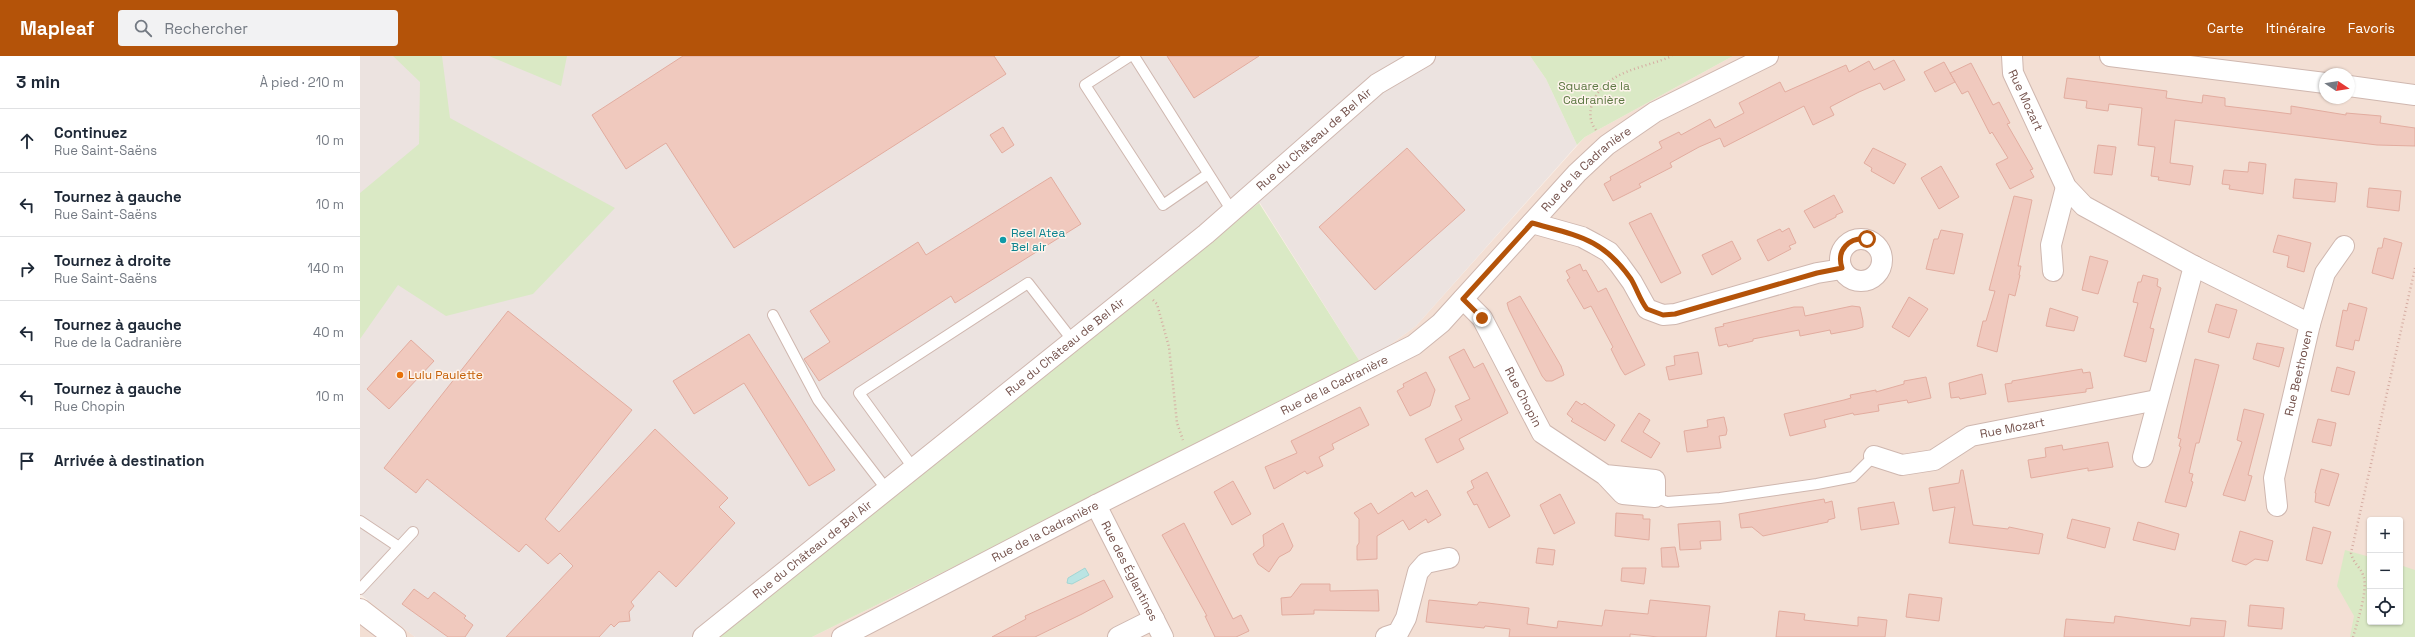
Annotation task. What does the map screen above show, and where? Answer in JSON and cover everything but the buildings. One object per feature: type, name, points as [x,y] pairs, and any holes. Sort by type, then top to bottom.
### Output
[{"type":"street","name":"Rue du Château de Bel Air","points":[[703,637],[1141,286],[1232,211],[1377,84],[1425,56]]},
{"type":"street","name":"Rue de la Cadranière","points":[[842,637],[1096,505],[1414,345],[1437,327],[1577,173],[1607,145],[1655,112],[1768,56]]},
{"type":"street","name":"Rue Mozart","points":[[2012,56],[2013,73],[2066,187],[2084,206],[2194,266],[2310,324]]},
{"type":"street","points":[[2110,56],[2239,64],[2319,82]]},
{"type":"street","points":[[2355,87],[2415,95]]},
{"type":"street","points":[[2053,271],[2051,245],[2066,187]]},
{"type":"street","points":[[1532,223],[1582,237],[1609,252],[1632,282],[1647,309],[1663,315],[1675,314],[1817,273],[1842,268]]},
{"type":"street","name":"Rue Beethoven","points":[[2277,506],[2274,478],[2310,324],[2325,273],[2344,246]]},
{"type":"street","points":[[2143,457],[2194,266]]},
{"type":"street","name":"Rue Chopin","points":[[1463,299],[1482,318],[1542,433],[1605,475],[1623,494],[1655,497]]},
{"type":"street","name":"Rue Mozart","points":[[1874,456],[1902,465],[1934,460],[1971,436],[2157,400]]},
{"type":"street","name":"Rue des Églantines","points":[[1096,505],[1163,637]]},
{"type":"street","points":[[1386,637],[1398,633],[1406,618],[1418,572],[1426,563],[1449,558]]},
{"type":"street","points":[[360,610],[395,637]]},
{"type":"street","points":[[1118,637],[1154,619]]},
{"type":"lane","points":[[1130,56],[1085,85],[1163,205],[1208,174]]},
{"type":"lane","points":[[1134,56],[1232,211]]},
{"type":"lane","points":[[914,469],[860,393],[1028,283],[1073,341]]},
{"type":"lane","points":[[773,315],[818,400],[887,490]]},
{"type":"lane","name":"Rue Chopin","points":[[1655,497],[1667,502],[1720,498],[1817,484],[1853,477],[1874,456]]},
{"type":"lane","points":[[360,520],[399,547]]},
{"type":"lane","points":[[360,589],[413,532]]},
{"type":"path","points":[[1607,145],[1590,120],[1590,110],[1598,94],[1620,75],[1672,56]]},
{"type":"path","points":[[2353,637],[2365,583],[2363,574],[2354,563],[2351,553],[2415,268]]},
{"type":"path","points":[[1141,286],[1157,304],[1169,348],[1177,423],[1190,458]]},
{"type":"shaded area","points":[[360,56],[1530,56],[1546,79],[1577,145],[1416,326],[1362,365],[1260,203],[711,637],[415,637],[360,594]]},
{"type":"shaded area","points":[[1733,56],[2415,56],[2415,637],[812,637],[1362,365],[1416,326],[1585,137]]},
{"type":"shaded area","points":[[368,600],[415,637],[360,637],[360,605]]},
{"type":"green space","points":[[393,56],[442,56],[450,118],[615,208],[533,294],[446,316],[398,285],[360,339],[360,193],[419,144],[420,82]]},
{"type":"green space","points":[[489,56],[567,56],[561,86]]},
{"type":"green space","name":"Square de la Cadranière","points":[[1530,56],[1733,56],[1585,137],[1577,145],[1546,79]]},
{"type":"green space","points":[[1259,203],[1362,365],[812,637],[711,637]]},
{"type":"green space","points":[[2345,550],[2367,556],[2367,625],[2403,625],[2403,566],[2415,570],[2415,637],[2350,637],[2354,616],[2337,586]]},
{"type":"water","points":[[1085,568],[1089,575],[1072,584],[1067,583],[1068,578]]},
{"type":"place","name":"Reel Atea Bel air","points":[[1003,240]]},
{"type":"place","name":"Lulu Paulette","points":[[400,375]]},
{"type":"route","points":[[1482,318],[1463,299],[1532,223],[1582,237],[1609,252],[1632,282],[1642,303],[1647,309],[1654,313],[1663,315],[1675,314],[1817,273],[1842,268],[1840,255],[1848,243],[1854,240],[1867,239]]}]
